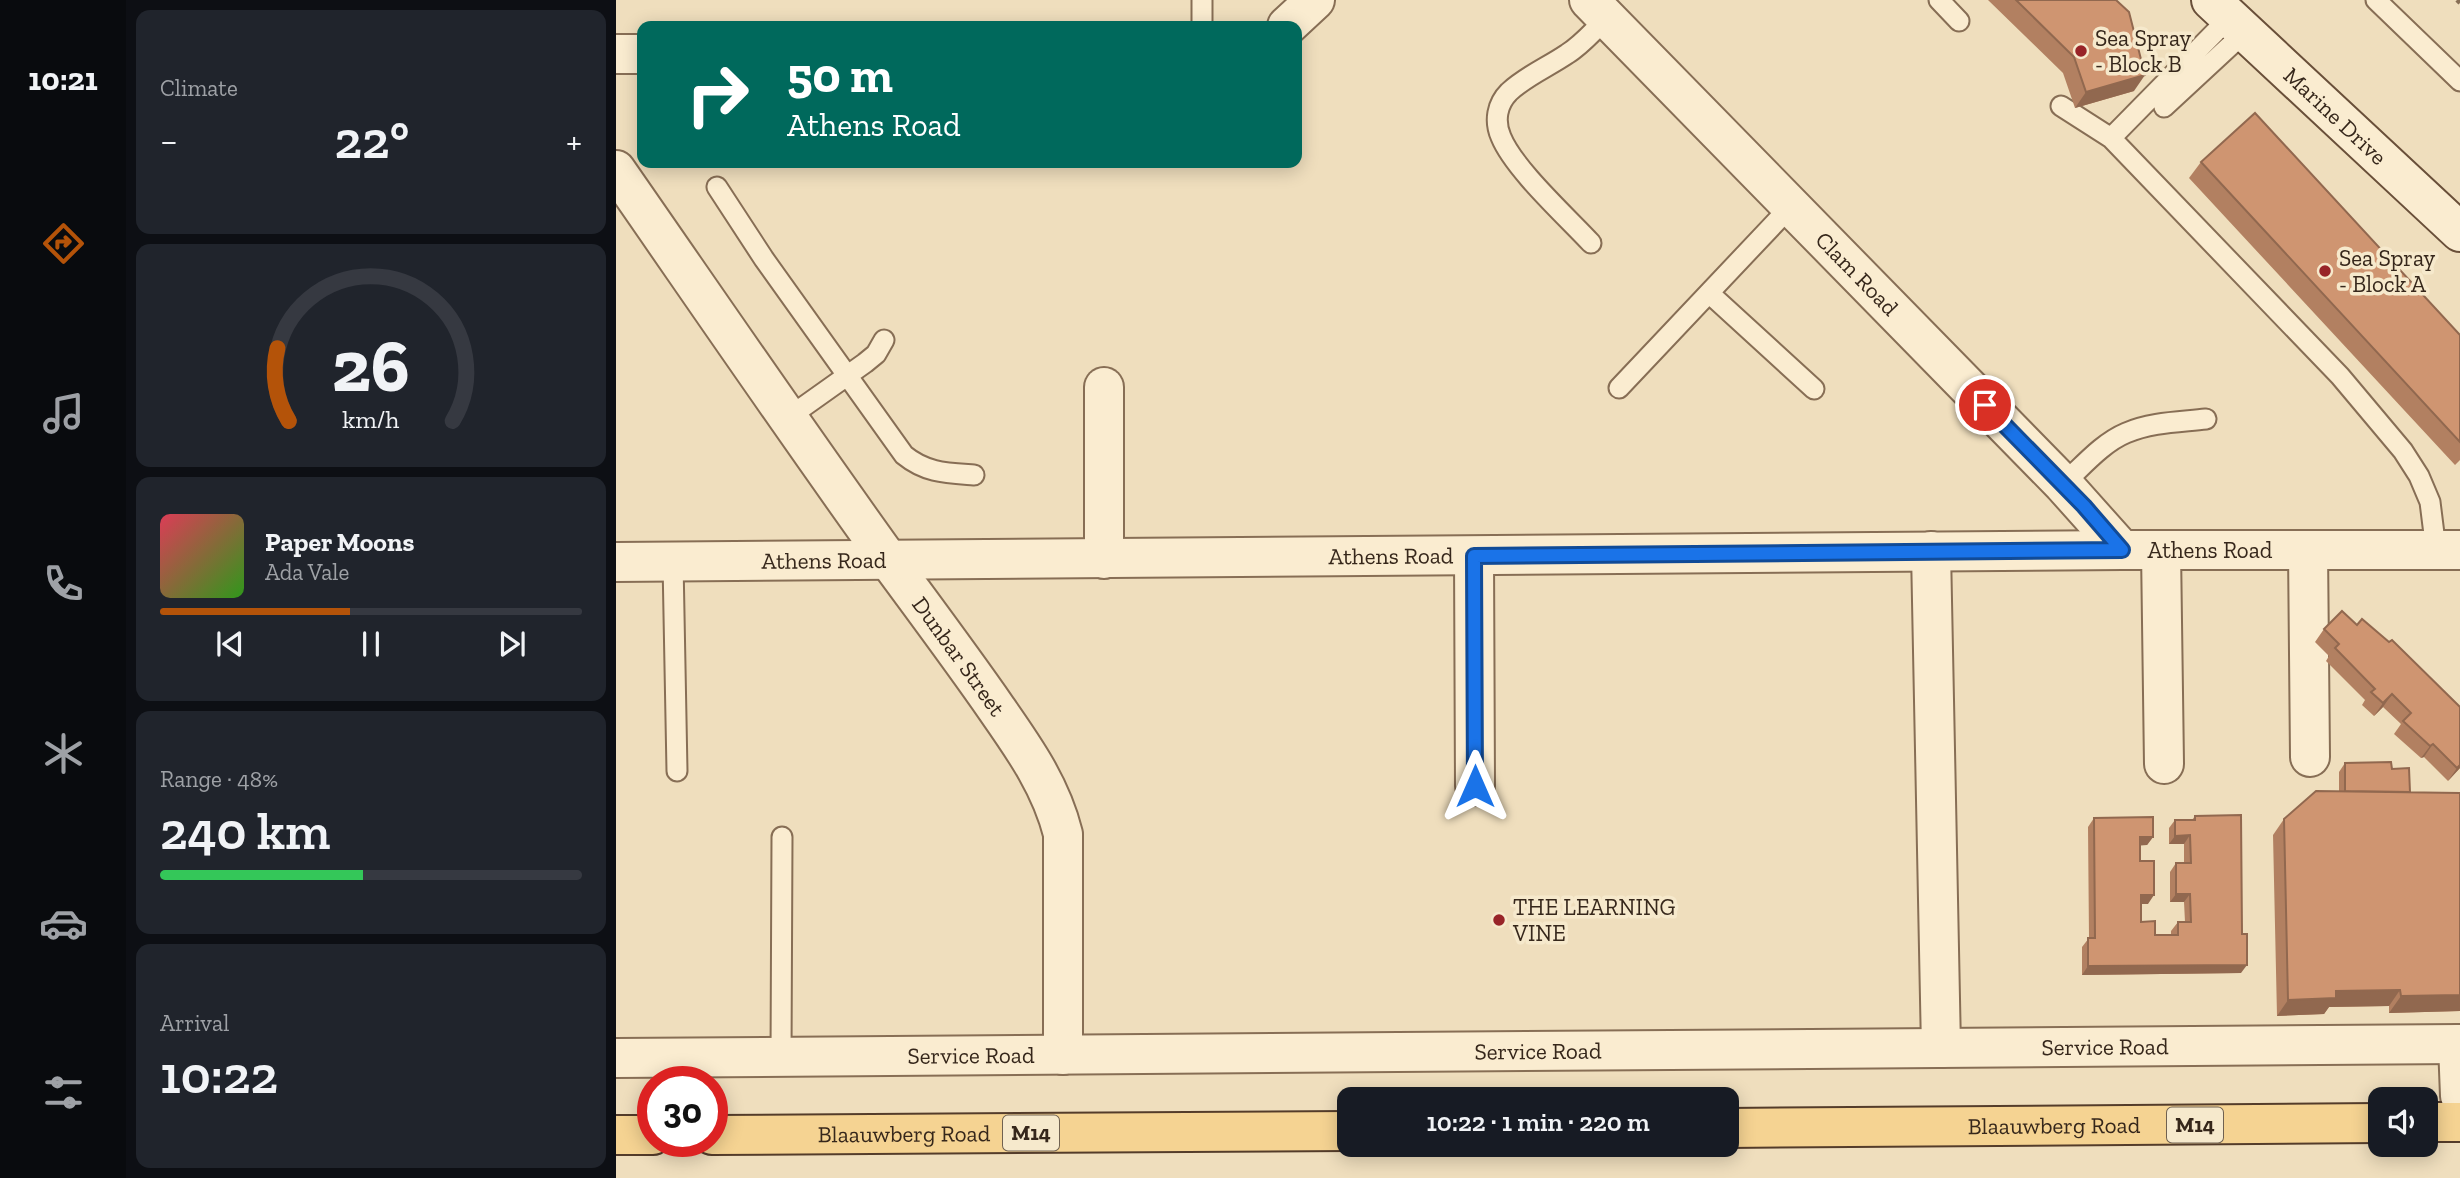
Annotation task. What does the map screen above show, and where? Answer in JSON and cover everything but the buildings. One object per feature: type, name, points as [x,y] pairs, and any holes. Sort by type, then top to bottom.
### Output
[{"type":"main road","points":[[2438,1122],[2460,1122]]},
{"type":"main road","name":"Blaauwberg Road","points":[[1739,1129],[2368,1123]]},
{"type":"main road","name":"Blaauwberg Road","points":[[728,1135],[1337,1131]]},
{"type":"main road","points":[[616,1135],[637,1135]]},
{"type":"street","points":[[1292,21],[1315,0]]},
{"type":"street","name":"Clam Road","points":[[1598,9],[2063,484],[2122,550]]},
{"type":"street","name":"Marine Drive","points":[[2229,16],[2460,232]]},
{"type":"street","points":[[616,54],[637,54]]},
{"type":"street","name":"Dunbar Street","points":[[616,170],[1030,756],[1057,808],[1063,834],[1063,1055]]},
{"type":"street","points":[[1104,387],[1104,559]]},
{"type":"street","points":[[2161,550],[2164,764]]},
{"type":"street","points":[[2308,550],[2310,757]]},
{"type":"street","name":"Athens Road","points":[[616,562],[1931,551],[2448,550]]},
{"type":"street","points":[[1931,551],[1941,1048]]},
{"type":"street","points":[[1474,556],[1475,786]]},
{"type":"street","points":[[2459,1044],[2460,1096]]},
{"type":"street","name":"Service Road","points":[[616,1058],[2459,1044]]},
{"type":"lane","points":[[1202,0],[1202,21]]},
{"type":"lane","points":[[1939,0],[1959,21]]},
{"type":"lane","points":[[2376,0],[2460,81]]},
{"type":"lane","points":[[1591,243],[1517,163],[1501,137],[1497,115],[1500,104],[1509,93],[1531,75],[1570,53],[1598,9]]},
{"type":"lane","points":[[2164,107],[2229,16]]},
{"type":"lane","points":[[2111,138],[2229,16]]},
{"type":"lane","points":[[2061,106],[2111,138],[2340,376],[2403,451],[2419,476],[2448,550]]},
{"type":"lane","points":[[717,187],[846,377],[904,454],[914,463],[937,473],[974,475]]},
{"type":"lane","points":[[1619,388],[1791,206]]},
{"type":"lane","points":[[1709,293],[1814,390]]},
{"type":"lane","points":[[789,417],[876,354],[884,340]]},
{"type":"lane","points":[[2063,484],[2113,440],[2125,433],[2156,425],[2206,419]]},
{"type":"lane","points":[[674,562],[677,772]]},
{"type":"lane","points":[[781,1057],[782,837]]},
{"type":"place","name":"Sea Spray - Block B","points":[[2081,51]]},
{"type":"place","name":"Sea Spray - Block A","points":[[2325,271]]},
{"type":"place","name":"THE LEARNING VINE","points":[[1499,920]]},
{"type":"route","points":[[1475,786],[1474,556],[2122,550],[2084,506],[1985,405]]}]
